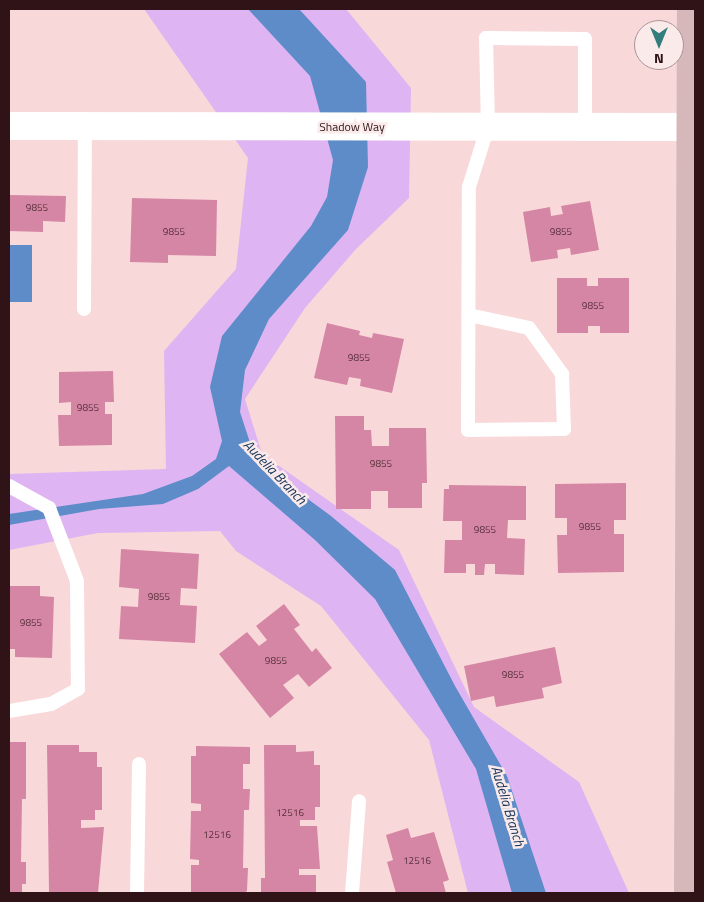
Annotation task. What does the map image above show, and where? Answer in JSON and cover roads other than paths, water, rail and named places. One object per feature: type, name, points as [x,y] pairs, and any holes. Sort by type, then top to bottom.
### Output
[{"type":"main road","points":[[688,893],[692,739],[693,126],[691,9]]},
{"type":"street","name":"Shadow Way","points":[[9,126],[693,126]]},
{"type":"lane","points":[[469,315],[529,328],[562,374],[564,429],[468,430],[469,187],[488,126],[486,38],[585,39],[585,126]]},
{"type":"lane","points":[[84,309],[85,126]]},
{"type":"lane","points":[[9,486],[49,508],[77,581],[78,689],[50,704],[9,711]]},
{"type":"lane","points":[[137,893],[139,764]]},
{"type":"lane","points":[[352,893],[359,801]]},
{"type":"water","name":"Audelia Branch","points":[[248,9],[299,9],[366,82],[368,167],[348,230],[269,319],[245,370],[240,412],[256,461],[331,516],[395,570],[455,686],[507,776],[546,893],[512,893],[476,769],[375,599],[315,540],[229,466],[198,489],[163,504],[99,509],[9,525],[9,514],[143,494],[192,476],[216,459],[222,441],[210,387],[222,336],[311,226],[327,197],[333,160],[310,76]]},
{"type":"water","points":[[9,245],[32,245],[32,302],[9,302]]}]
